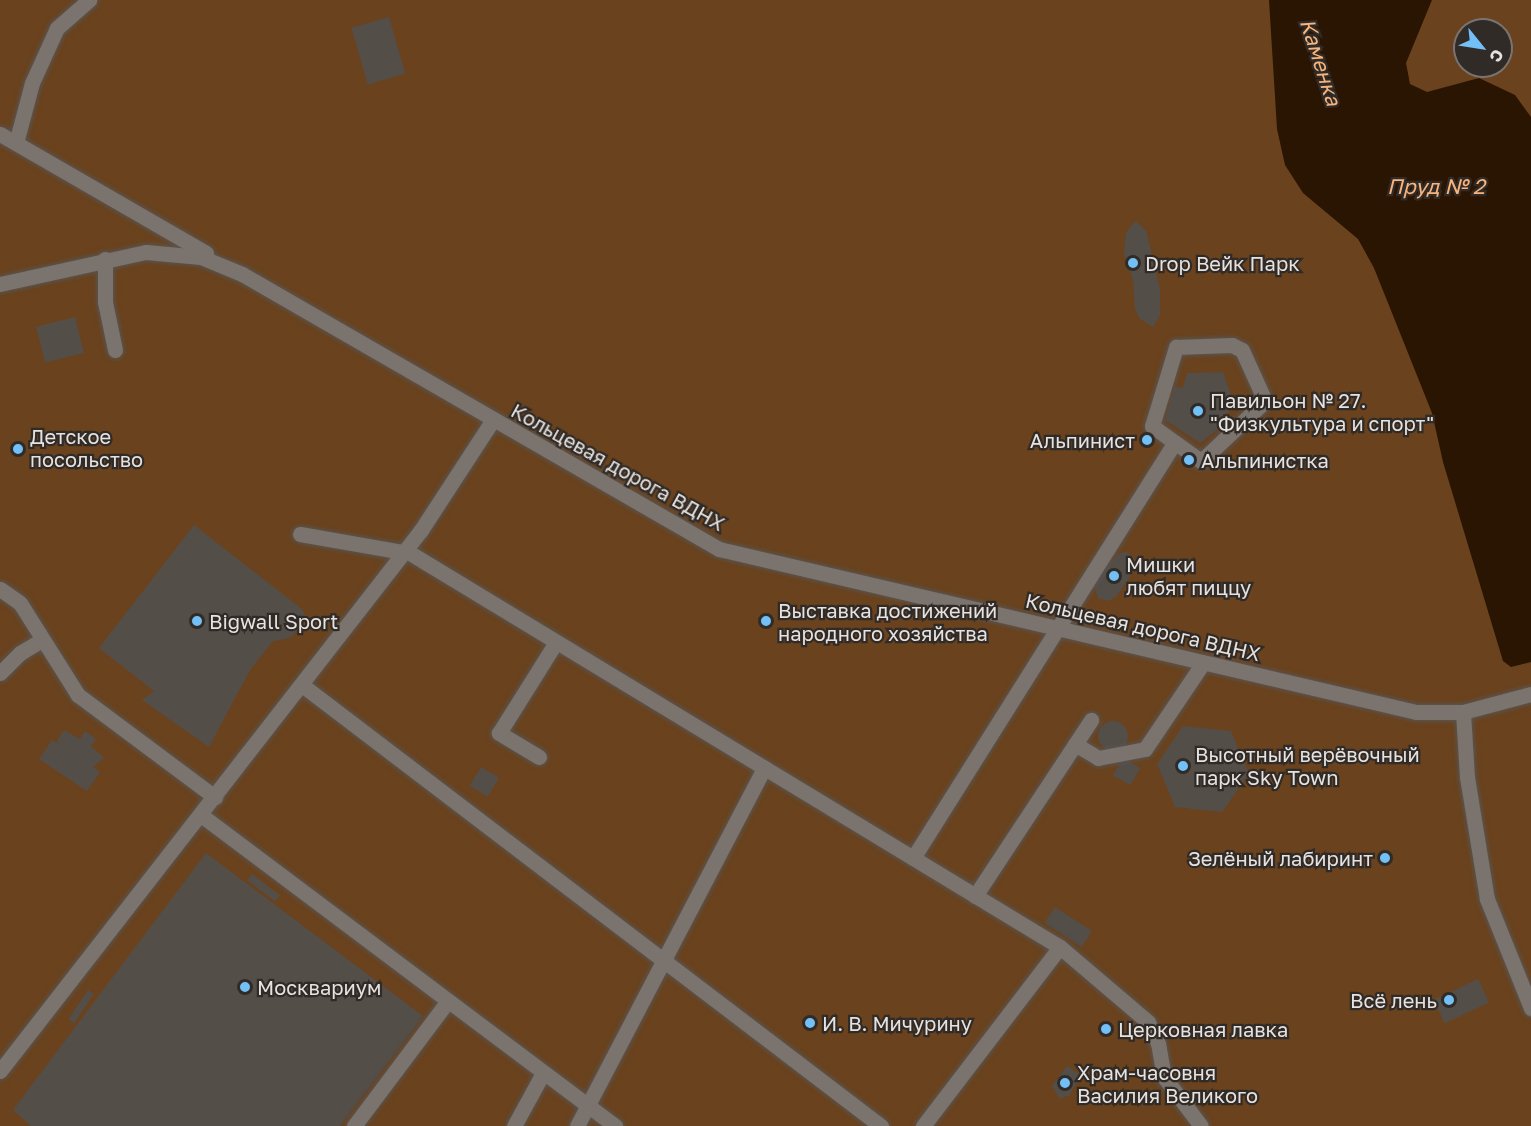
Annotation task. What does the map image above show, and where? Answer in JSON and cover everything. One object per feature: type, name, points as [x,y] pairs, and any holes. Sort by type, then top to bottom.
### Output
[{"type":"street","points":[[16,143],[32,84],[57,28],[89,0]]},
{"type":"street","points":[[0,134],[242,274]]},
{"type":"street","name":"Кольцевая дорога ВДНХ","points":[[0,284],[105,259],[156,251],[178,252],[210,259],[242,274],[492,421],[719,549],[1416,712],[1463,712],[1531,694]]},
{"type":"street","points":[[105,259],[105,302],[115,350]]},
{"type":"street","points":[[1232,345],[1242,350],[1264,401],[1202,461],[1174,443],[1152,426],[1176,347],[1232,345]]},
{"type":"street","points":[[0,1071],[404,551],[492,421]]},
{"type":"street","points":[[914,858],[1055,628],[1174,443]]},
{"type":"street","points":[[300,534],[404,551],[1060,947],[1148,1022],[1158,1043],[1164,1077],[1201,1126]]},
{"type":"street","points":[[0,589],[20,603],[78,695],[215,797]]},
{"type":"street","points":[[0,673],[20,653],[42,640]]},
{"type":"street","points":[[539,757],[499,733],[556,642]]},
{"type":"street","points":[[1075,744],[1098,758],[1145,749],[1203,663]]},
{"type":"street","points":[[302,685],[881,1126]]},
{"type":"street","points":[[1463,712],[1476,840],[1487,899],[1531,1008]]},
{"type":"street","points":[[975,896],[1091,720]]},
{"type":"street","points":[[577,1126],[764,768]]},
{"type":"street","points":[[201,815],[615,1126]]},
{"type":"street","points":[[923,1126],[1060,947]]},
{"type":"street","points":[[354,1126],[447,1002]]},
{"type":"street","points":[[514,1126],[543,1072]]},
{"type":"shaded area","name":"Выставка достижений народного хозяйства","points":[[0,0],[1531,0],[1531,1126],[0,1126]]},
{"type":"water","name":"Пруд № 2","points":[[1269,0],[1432,0],[1406,63],[1410,84],[1427,92],[1479,78],[1515,95],[1531,117],[1531,662],[1511,667],[1503,661],[1443,462],[1432,413],[1374,268],[1358,239],[1303,193],[1285,165],[1277,129]]},
{"type":"building","points":[[389,17],[405,74],[368,84],[352,28]]},
{"type":"building","points":[[1135,221],[1146,230],[1160,289],[1160,315],[1153,327],[1140,319],[1135,309],[1133,280],[1124,254],[1126,233]]},
{"type":"building","points":[[75,317],[84,353],[45,363],[36,327]]},
{"type":"building","name":"Павильон № 27. \"Физкультура и спорт\"","points":[[1223,372],[1235,406],[1221,417],[1226,423],[1200,443],[1165,420],[1175,386],[1183,388],[1187,373]]},
{"type":"building","points":[[194,525],[302,609],[306,618],[292,637],[272,642],[250,670],[209,747],[142,700],[154,691],[99,648]]},
{"type":"building","name":"Мишки любят пиццу","points":[[1127,552],[1135,559],[1135,569],[1116,597],[1108,601],[1098,598],[1094,586],[1101,572],[1120,553]]},
{"type":"building","points":[[1113,721],[1124,725],[1128,736],[1124,747],[1113,751],[1102,747],[1098,736],[1102,725]]},
{"type":"building","points":[[1183,726],[1231,731],[1249,774],[1222,812],[1175,807],[1157,764]]},
{"type":"building","points":[[64,730],[80,739],[85,731],[96,739],[91,746],[104,758],[93,767],[100,772],[87,791],[39,759],[52,740],[59,744],[57,740]]},
{"type":"building","points":[[1123,758],[1140,768],[1130,785],[1113,775]]},
{"type":"building","points":[[481,767],[499,778],[488,797],[470,786]]},
{"type":"building","name":"Москвариум","points":[[206,853],[423,1016],[340,1126],[31,1126],[13,1110]]},
{"type":"building","points":[[252,874],[280,895],[275,901],[247,880]]},
{"type":"building","points":[[1055,907],[1092,931],[1082,947],[1045,923]]},
{"type":"building","points":[[1478,979],[1489,1003],[1445,1023],[1434,1000]]},
{"type":"building","points":[[88,990],[94,994],[74,1023],[68,1019]]},
{"type":"building","name":"Церковная лавка","points":[[1110,1022],[1113,1032],[1103,1034],[1100,1025]]},
{"type":"building","name":"Храм-часовня Василия Великого","points":[[1067,1066],[1079,1074],[1078,1080],[1069,1096],[1059,1098],[1052,1086]]},
{"type":"place","name":"Drop Вейк Парк","points":[[1133,263]]},
{"type":"place","name":"Павильон № 27. \"Физкультура и спорт\"","points":[[1198,411]]},
{"type":"place","name":"Альпинист","points":[[1147,440]]},
{"type":"place","name":"Детское посольство","points":[[18,449]]},
{"type":"place","name":"Альпинистка","points":[[1189,460]]},
{"type":"place","name":"Мишки любят пиццу","points":[[1114,576]]},
{"type":"place","name":"Bigwall Sport","points":[[197,621]]},
{"type":"place","name":"Выставка достижений народного хозяйства","points":[[766,621]]},
{"type":"place","name":"Высотный верёвочный парк Sky Town","points":[[1183,766]]},
{"type":"place","name":"Зелёный лабиринт","points":[[1385,858]]},
{"type":"place","name":"Москвариум","points":[[245,987]]},
{"type":"place","name":"Всё лень","points":[[1449,1000]]},
{"type":"place","name":"И. В. Мичурину","points":[[810,1023]]},
{"type":"place","name":"Церковная лавка","points":[[1106,1029]]},
{"type":"place","name":"Храм-часовня Василия Великого","points":[[1065,1083]]},
{"type":"water label","name":"Каменка","points":[[1321,62]]}]
